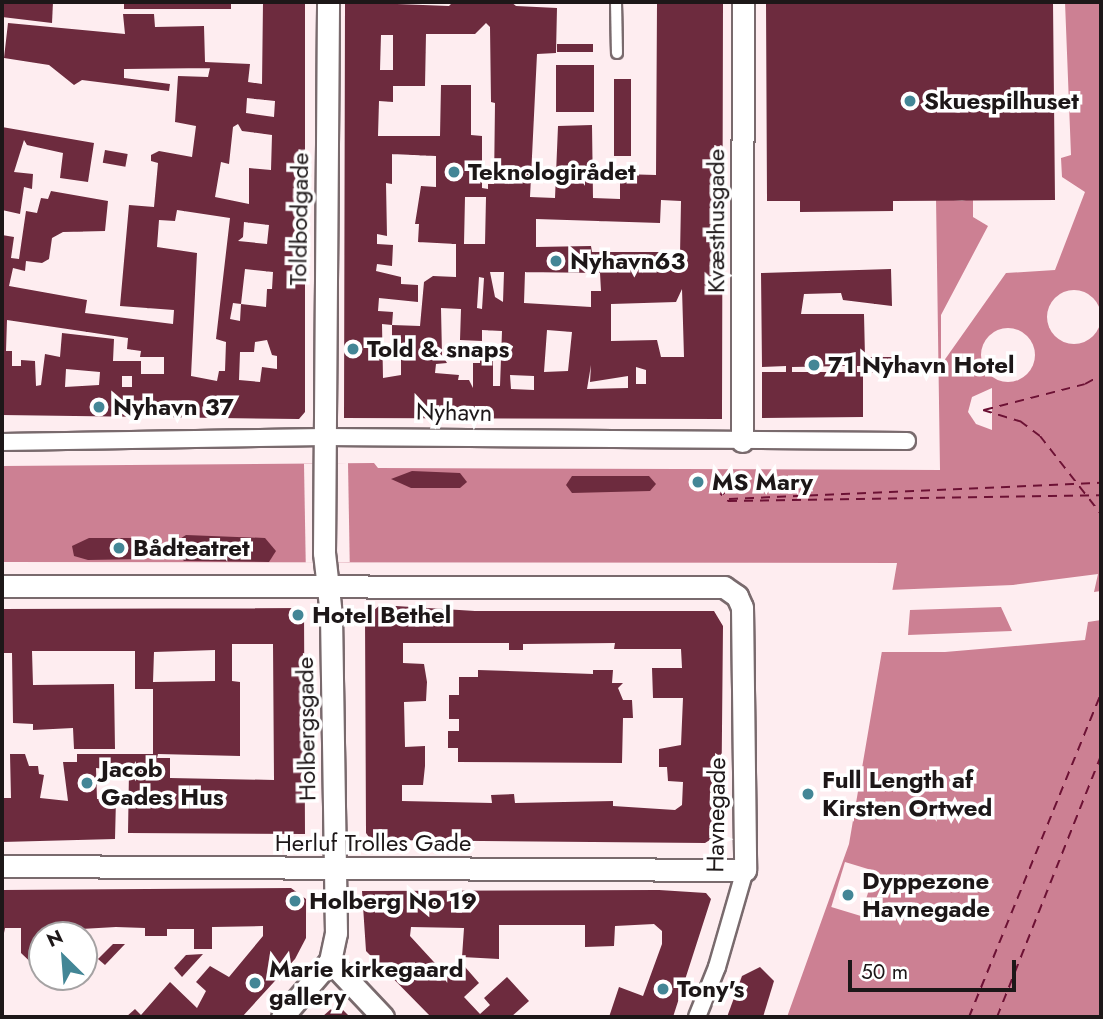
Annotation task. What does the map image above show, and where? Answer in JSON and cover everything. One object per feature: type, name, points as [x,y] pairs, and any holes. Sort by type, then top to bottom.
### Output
[{"type":"street","name":"Toldbodgade","points":[[324,562],[328,2]]},
{"type":"street","name":"Kvæsthusgade","points":[[742,441],[743,2]]},
{"type":"street","name":"Nyhavn","points":[[2,442],[324,437],[907,441]]},
{"type":"street","name":"Holbergsgade","points":[[324,562],[328,589],[336,933],[330,961]]},
{"type":"street","name":"Havnegade","points":[[328,589],[698,585],[724,587],[737,596],[742,607],[745,870],[717,967],[697,1017]]},
{"type":"street","points":[[2,586],[328,589]]},
{"type":"street","name":"Herluf Trolles Gade","points":[[2,866],[335,870],[745,870]]},
{"type":"street","points":[[282,1017],[330,961],[383,1017]]},
{"type":"lane","points":[[616,2],[617,53]]},
{"type":"shaded area","points":[[1036,2],[1101,2],[1101,1017],[787,1017],[849,844],[897,563],[2,562],[2,466],[374,463],[378,468],[940,470],[936,198],[962,201],[1037,183]]},
{"type":"pier","points":[[1036,2],[1065,2],[1071,155],[1061,158],[1062,177],[1085,192],[1055,270],[1006,273],[941,365],[941,315],[988,226],[973,217],[973,183],[1037,182]]},
{"type":"pier","points":[[1074,290],[1093,298],[1101,317],[1093,336],[1074,344],[1055,336],[1047,317],[1055,298]]},
{"type":"pier","points":[[1008,328],[1027,336],[1035,355],[1027,374],[1008,382],[989,374],[981,355],[989,336]]},
{"type":"pier","points":[[992,388],[992,430],[976,424],[968,412],[972,397]]},
{"type":"pier","points":[[348,463],[350,562],[306,563],[304,464]]},
{"type":"pier","points":[[1098,574],[1094,592],[1101,591],[1101,620],[1088,622],[1085,640],[945,652],[878,652],[889,590],[1013,585]],"holes":[[[1001,607],[1012,631],[908,635],[910,610]]]},
{"type":"pier","points":[[845,862],[875,871],[861,916],[831,907]]},
{"type":"building","points":[[2,2],[53,2],[52,23],[2,17]]},
{"type":"building","points":[[124,2],[231,2],[231,9],[124,9]]},
{"type":"building","points":[[263,2],[305,2],[305,174],[296,173],[296,213],[305,214],[305,412],[299,419],[2,415],[2,235],[14,237],[11,258],[19,259],[26,211],[37,213],[41,198],[48,199],[51,191],[108,201],[105,231],[63,232],[52,238],[49,259],[42,263],[26,261],[25,271],[13,268],[9,286],[87,300],[85,313],[173,324],[174,310],[120,306],[129,205],[154,207],[158,163],[151,161],[151,155],[159,151],[192,157],[196,126],[175,122],[178,76],[208,77],[210,68],[124,69],[124,78],[170,84],[169,91],[82,80],[74,85],[49,65],[4,58],[8,23],[125,34],[123,14],[154,14],[155,27],[204,26],[205,62],[250,64],[248,82],[262,84]],"holes":[[[247,98],[275,101],[274,117],[246,113]],[[238,124],[242,131],[272,135],[271,170],[249,168],[249,204],[215,197],[221,162],[229,164],[233,127]],[[177,210],[230,218],[216,339],[226,342],[225,371],[219,371],[217,381],[191,376],[197,253],[157,247],[159,220],[175,221]],[[244,222],[269,225],[267,244],[238,241],[243,237]],[[245,269],[273,272],[272,289],[267,289],[266,307],[241,304]],[[233,303],[241,304],[240,321],[230,319]],[[7,320],[128,338],[127,349],[141,351],[140,357],[164,357],[164,374],[141,374],[141,361],[113,361],[114,339],[62,333],[60,357],[45,354],[41,385],[36,386],[35,361],[21,360],[21,366],[12,366],[12,351],[6,351]],[[267,340],[272,355],[277,356],[277,369],[262,367],[260,382],[239,380],[240,352],[254,352],[255,342]],[[66,369],[100,372],[99,385],[65,387]],[[122,376],[132,376],[132,387],[122,387]]]},
{"type":"building","points":[[345,2],[449,6],[453,2],[511,2],[516,6],[557,8],[556,53],[537,54],[530,197],[555,198],[558,126],[592,125],[593,198],[620,199],[620,174],[656,175],[657,2],[723,2],[722,419],[344,418]],"holes":[[[486,23],[490,27],[491,102],[495,103],[494,184],[488,184],[488,189],[482,188],[482,136],[471,135],[471,85],[441,85],[440,136],[378,136],[379,101],[393,102],[393,86],[425,86],[426,34],[475,34]],[[381,35],[393,35],[393,70],[380,70]],[[392,154],[436,156],[436,187],[421,186],[415,224],[419,224],[418,242],[456,244],[456,277],[433,276],[424,282],[420,326],[392,325],[393,312],[378,311],[379,298],[418,302],[418,285],[401,284],[401,277],[376,271],[377,264],[392,266],[393,245],[377,244],[377,234],[387,236],[386,183],[392,184]],[[465,197],[486,197],[485,244],[464,244]],[[661,200],[681,201],[680,255],[685,255],[685,263],[670,259],[669,252],[592,252],[591,246],[536,247],[536,219],[660,223]],[[490,272],[504,272],[503,302],[495,297]],[[525,272],[600,273],[601,291],[591,291],[591,307],[524,303]],[[479,277],[484,278],[482,309],[477,308]],[[682,289],[684,357],[661,357],[657,340],[611,341],[611,304],[676,302]],[[441,308],[461,309],[460,340],[482,341],[482,330],[502,331],[500,386],[493,386],[493,355],[480,354],[480,363],[473,363],[473,388],[469,380],[458,380],[459,375],[435,373],[436,364],[447,363],[442,355]],[[382,324],[392,325],[392,337],[401,337],[401,375],[383,378]],[[547,330],[572,332],[568,371],[544,372]],[[591,365],[590,382],[628,376],[628,388],[587,389]],[[636,367],[646,370],[646,384],[636,384]],[[510,375],[534,376],[534,390],[511,389]]]},
{"type":"building","name":"Skuespilhuset","points":[[766,2],[1053,2],[1055,200],[893,201],[893,211],[800,212],[800,201],[767,201]]},
{"type":"building","points":[[557,44],[593,44],[593,52],[557,52]]},
{"type":"building","points":[[556,65],[594,65],[594,112],[556,112]]},
{"type":"building","points":[[614,79],[631,79],[631,156],[614,156]]},
{"type":"building","points":[[2,127],[94,143],[88,182],[60,178],[63,153],[27,145],[24,140],[14,172],[33,174],[32,189],[24,187],[20,214],[2,210]]},
{"type":"building","points":[[105,150],[128,154],[125,167],[103,163]]},
{"type":"building","points":[[891,269],[892,306],[843,300],[841,293],[804,294],[801,314],[864,314],[865,357],[895,357],[895,372],[872,373],[872,366],[857,366],[857,372],[863,372],[863,417],[762,418],[762,372],[786,372],[786,366],[762,367],[761,273]],"holes":[[[846,366],[846,372],[792,372],[792,367]]]},
{"type":"building","points":[[412,471],[460,473],[467,482],[460,488],[411,488],[391,479]]},
{"type":"building","points":[[572,476],[649,476],[656,484],[650,491],[572,493],[566,485]]},
{"type":"building","points":[[186,535],[265,538],[276,551],[269,562],[184,561],[170,545]]},
{"type":"building","name":"Bådteatret","points":[[89,538],[144,538],[166,545],[167,550],[144,559],[88,560],[74,556],[72,546]]},
{"type":"building","points":[[380,605],[475,611],[714,611],[723,626],[721,833],[705,843],[371,840],[366,833],[365,618]],"holes":[[[403,643],[509,643],[509,650],[523,650],[523,644],[615,643],[614,649],[681,649],[682,668],[652,668],[653,698],[683,698],[681,745],[659,749],[659,767],[667,767],[668,781],[683,782],[682,805],[675,810],[613,806],[613,801],[515,803],[514,794],[491,795],[492,803],[402,801],[402,785],[423,785],[425,766],[425,746],[405,747],[404,702],[426,701],[427,682],[424,664],[403,663]]]},
{"type":"building","points":[[304,608],[305,834],[128,833],[129,771],[96,768],[97,799],[116,799],[115,839],[2,842],[2,798],[11,798],[10,754],[25,754],[29,766],[38,766],[39,774],[44,775],[40,798],[68,801],[63,762],[77,762],[77,754],[153,754],[153,689],[135,689],[135,651],[32,651],[33,685],[114,684],[115,749],[74,749],[73,728],[33,730],[33,724],[13,723],[12,653],[2,653],[2,609]],"holes":[[[232,644],[273,644],[274,780],[170,778],[170,758],[157,758],[158,754],[240,756],[240,682],[232,681]],[[215,650],[215,681],[153,682],[154,652]]]},
{"type":"building","points":[[478,670],[593,674],[593,670],[613,670],[612,683],[623,683],[618,688],[623,700],[632,700],[633,718],[623,718],[622,763],[458,762],[458,748],[448,748],[448,731],[459,731],[459,719],[449,719],[449,695],[459,695],[459,677],[478,677]]},
{"type":"building","points":[[291,888],[306,899],[306,938],[295,959],[242,1017],[126,1017],[135,1009],[141,1015],[170,982],[197,1008],[206,991],[196,982],[210,966],[229,977],[263,936],[263,926],[212,927],[212,949],[194,949],[194,929],[167,929],[167,936],[145,936],[145,928],[98,928],[98,921],[28,921],[28,960],[21,953],[21,928],[5,928],[2,943],[2,890]]},
{"type":"building","points":[[659,890],[706,893],[711,899],[673,1017],[609,1017],[619,987],[643,996],[662,944],[662,931],[654,924],[615,926],[614,946],[585,947],[585,925],[499,925],[499,959],[462,957],[464,928],[411,927],[410,936],[444,973],[459,960],[479,983],[464,997],[480,1014],[490,1005],[484,998],[507,977],[529,1001],[511,1017],[431,1017],[366,951],[362,891]]},
{"type":"building","points":[[113,944],[125,944],[105,965],[98,959]]},
{"type":"building","points":[[203,954],[182,977],[174,968],[186,955]]},
{"type":"building","points":[[760,967],[774,981],[763,1017],[727,1017],[742,976]]},
{"type":"building","points":[[331,1009],[342,1009],[350,1017],[322,1017]]},
{"type":"ferry route","points":[[984,410],[1085,384],[1101,375]]},
{"type":"ferry route","points":[[983,410],[1020,421],[1040,436],[1101,514]]},
{"type":"ferry route","points":[[715,471],[716,489],[728,501],[1101,495]]},
{"type":"ferry route","points":[[717,479],[718,488],[729,499],[1101,483]]},
{"type":"ferry route","points":[[969,1017],[1101,693]]},
{"type":"ferry route","points":[[997,1017],[1101,755]]},
{"type":"place","name":"Skuespilhuset","points":[[910,101]]},
{"type":"place","name":"Teknologirådet","points":[[454,172]]},
{"type":"place","name":"Nyhavn63","points":[[556,261]]},
{"type":"place","name":"Told & snaps","points":[[353,349]]},
{"type":"place","name":"71 Nyhavn Hotel","points":[[814,365]]},
{"type":"place","name":"Nyhavn 37","points":[[99,407]]},
{"type":"place","name":"MS Mary","points":[[698,482]]},
{"type":"place","name":"Bådteatret","points":[[119,548]]},
{"type":"place","name":"Hotel Bethel","points":[[298,615]]},
{"type":"place","name":"Jacob Gades Hus","points":[[87,783]]},
{"type":"place","name":"Full Length af Kirsten Ortwed","points":[[808,794]]},
{"type":"place","name":"Dyppezone Havnegade","points":[[848,895]]},
{"type":"place","name":"Holberg No 19","points":[[295,901]]},
{"type":"place","name":"Marie kirkegaard gallery","points":[[255,983]]},
{"type":"place","name":"Tony's","points":[[663,989]]}]
